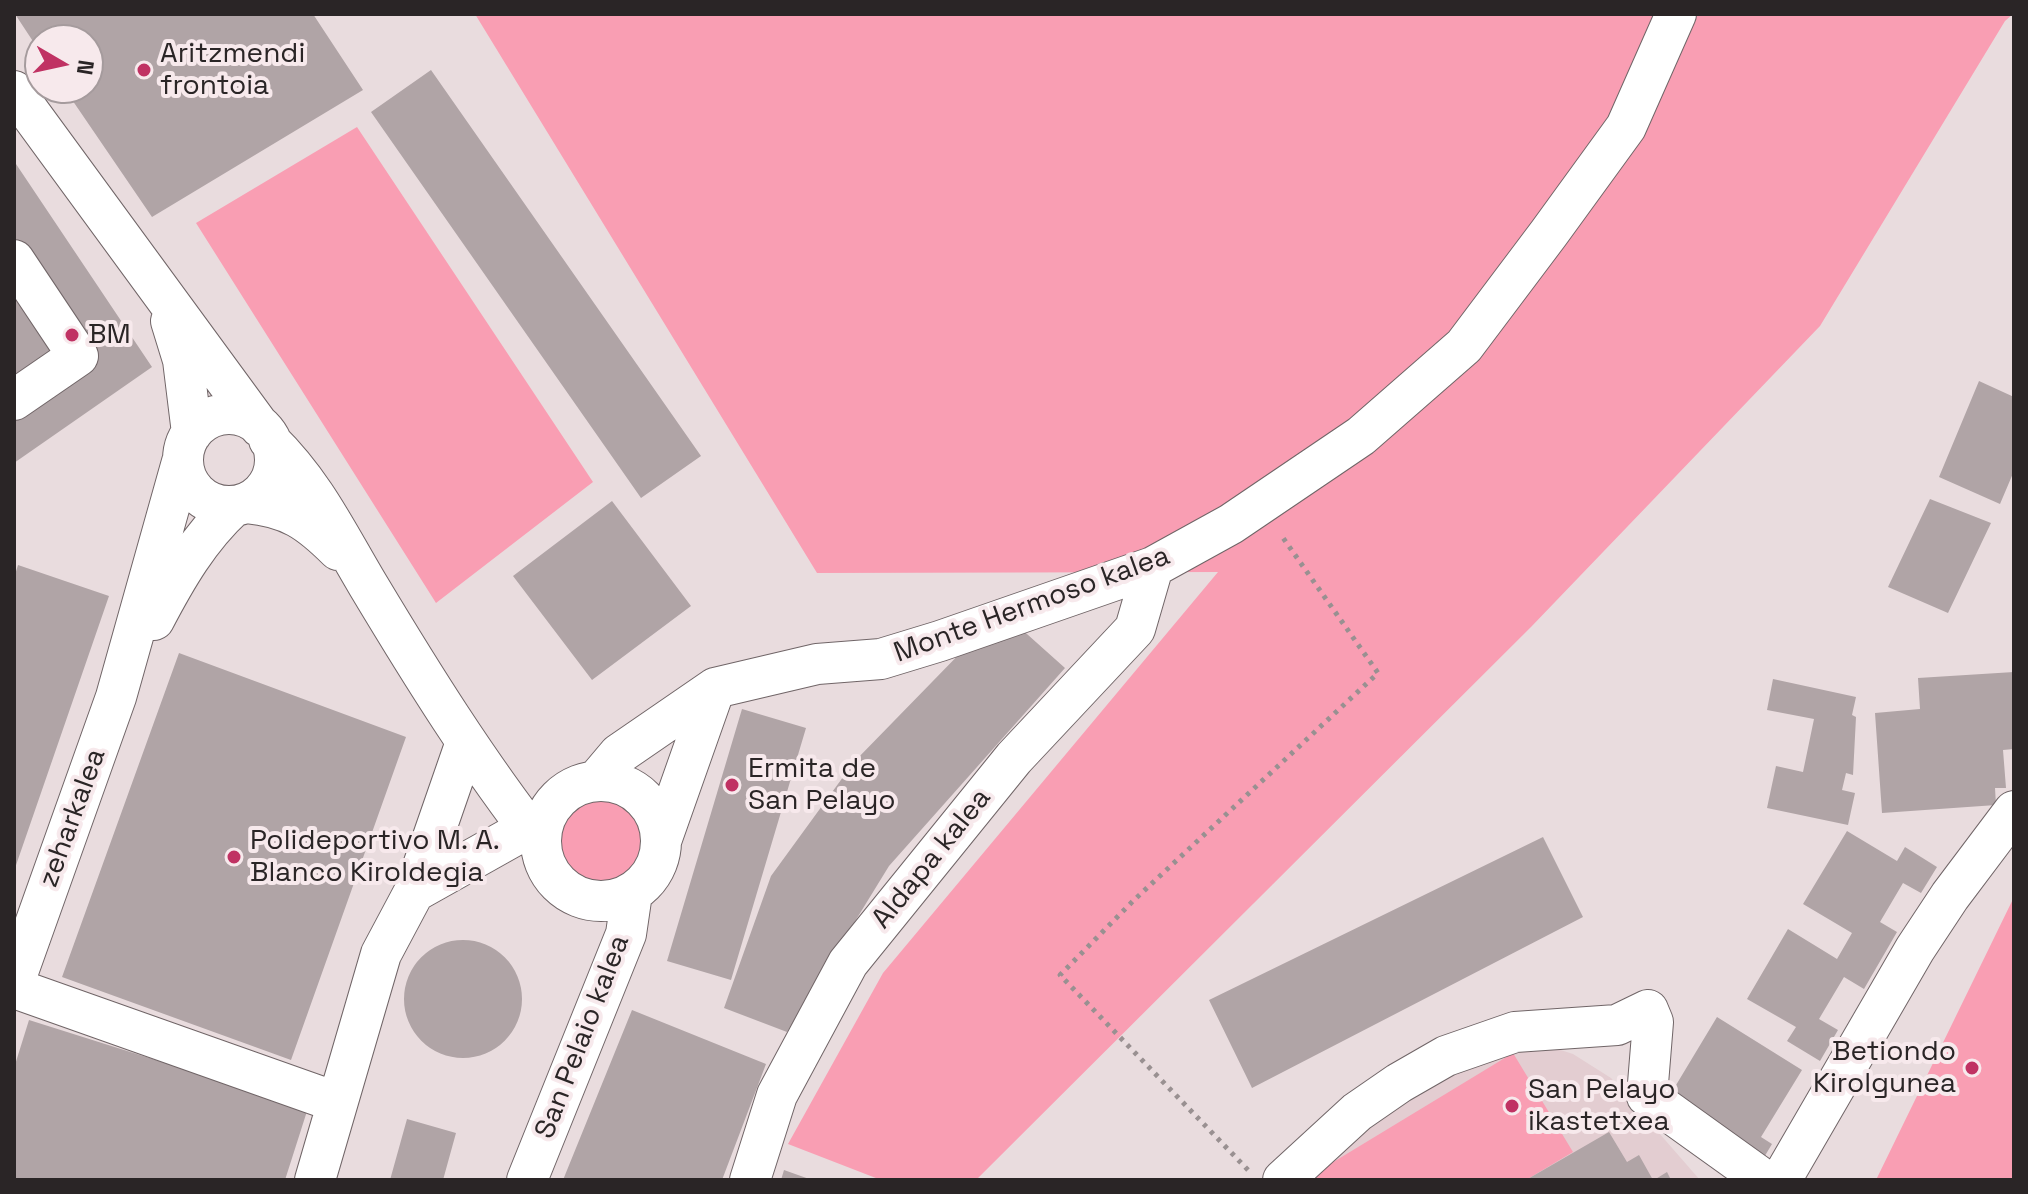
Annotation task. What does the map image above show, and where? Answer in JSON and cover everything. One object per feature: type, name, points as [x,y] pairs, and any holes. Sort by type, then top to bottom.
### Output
[{"type":"street","name":"Monte Hermoso kalea","points":[[597,780],[619,754],[715,688],[817,664],[881,659],[1153,567],[1265,502],[1361,436],[1464,346],[1626,127],[1676,14]]},
{"type":"street","points":[[14,91],[265,433],[274,454],[269,483],[260,494],[240,504]]},
{"type":"street","points":[[14,260],[78,356],[21,381]]},
{"type":"street","points":[[157,288],[183,360],[187,447],[185,477],[193,490],[204,500],[219,506],[274,506],[300,518],[325,538],[367,583]]},
{"type":"street","points":[[187,447],[203,422],[217,416],[233,415],[248,418],[293,462],[320,499],[367,583],[466,742],[535,837],[546,865],[557,882],[573,894],[593,901],[613,900],[632,893],[647,879],[657,861],[661,841],[715,688]]},
{"type":"street","name":"zeharkalea","points":[[14,985],[116,697],[187,447]]},
{"type":"street","name":"zeharkalea","points":[[116,697],[187,562],[215,524],[240,504]]},
{"type":"street","name":"Aldapa kalea","points":[[750,1180],[777,1095],[848,963],[1014,758],[1135,629],[1153,567]]},
{"type":"street","points":[[315,1180],[381,954],[414,892],[466,742]]},
{"type":"street","points":[[414,892],[535,837],[556,801],[579,785],[597,780],[617,782],[635,791],[649,804],[658,822],[661,841]]},
{"type":"street","points":[[1283,1180],[1357,1112],[1446,1056],[1515,1032],[1617,1025],[1648,1010],[1653,1022],[1647,1096],[1771,1178],[1950,896],[2014,811]]},
{"type":"street","name":"San Pelaio kalea","points":[[527,1180],[626,934],[632,893]]},
{"type":"street","points":[[14,985],[336,1102]]},
{"type":"path","points":[[1258,1180],[1060,975],[1133,901],[1378,673],[1283,539],[1265,502]]},
{"type":"shaded area","points":[[475,14],[2013,14],[2005,21],[1820,326],[1531,627],[976,1180],[881,1180],[788,1144],[883,973],[1218,572],[817,573]]},
{"type":"shaded area","points":[[357,127],[593,482],[436,603],[196,223]]},
{"type":"shaded area","points":[[602,797],[627,804],[639,816],[646,841],[639,866],[627,878],[602,885],[577,878],[565,866],[558,841],[565,816],[577,804]]},
{"type":"shaded area","name":"Betiondo Kirolgunea","points":[[2014,897],[2014,1180],[1876,1180]]},
{"type":"shaded area","name":"San Pelayo ikastetxea","points":[[1539,1043],[1573,1054],[1611,1078],[1700,1180],[1305,1180],[1437,1072]]},
{"type":"shaded area","points":[[1513,1053],[1573,1152],[1526,1180],[1307,1178]]},
{"type":"building","points":[[15,14],[313,14],[363,90],[152,217],[75,104],[104,104],[104,24],[24,24],[24,28]]},
{"type":"building","points":[[431,70],[701,456],[641,498],[371,112]]},
{"type":"building","name":"BM","points":[[14,161],[152,367],[14,463]]},
{"type":"building","points":[[1979,381],[2014,397],[2014,471],[2000,504],[1939,477]]},
{"type":"building","points":[[1930,499],[1991,523],[1948,613],[1888,587]]},
{"type":"building","points":[[612,501],[691,606],[592,680],[513,576]]},
{"type":"building","points":[[18,565],[109,596],[14,871],[14,578]]},
{"type":"building","points":[[1018,626],[1065,668],[889,866],[787,1032],[724,1008],[771,876],[854,762],[971,642]]},
{"type":"building","name":"Polideportivo M. A. Blanco Kiroldegia","points":[[179,653],[406,737],[291,1060],[62,977]]},
{"type":"building","points":[[2014,672],[2014,749],[2003,750],[2006,788],[1995,788],[1996,805],[1882,813],[1875,713],[1920,709],[1918,678]]},
{"type":"building","points":[[1773,679],[1856,697],[1852,715],[1856,717],[1853,775],[1846,773],[1842,790],[1855,793],[1848,825],[1767,808],[1776,766],[1803,772],[1814,719],[1767,710]]},
{"type":"building","points":[[742,709],[806,728],[731,980],[667,961]]},
{"type":"building","points":[[1847,831],[1897,861],[1905,847],[1937,867],[1921,893],[1903,883],[1880,922],[1897,932],[1864,989],[1844,977],[1819,1019],[1838,1030],[1820,1061],[1787,1041],[1796,1027],[1747,999],[1788,929],[1837,959],[1852,933],[1803,904]]},
{"type":"building","points":[[1543,837],[1583,917],[1252,1088],[1209,1000]]},
{"type":"building","points":[[463,940],[485,945],[505,957],[517,977],[522,999],[517,1021],[505,1041],[485,1053],[463,1058],[441,1053],[421,1041],[409,1021],[404,999],[409,977],[421,957],[441,945]]},
{"type":"building","points":[[632,1010],[766,1064],[722,1180],[563,1180]]},
{"type":"building","points":[[1717,1017],[1802,1070],[1761,1137],[1772,1144],[1760,1164],[1664,1105]]},
{"type":"building","points":[[29,1020],[308,1108],[285,1180],[14,1180],[14,1068]]},
{"type":"building","points":[[407,1119],[456,1133],[443,1180],[390,1180]]},
{"type":"building","points":[[1609,1132],[1627,1162],[1639,1155],[1653,1180],[1526,1180]]},
{"type":"building","points":[[784,1170],[812,1180],[781,1180]]},
{"type":"building","points":[[1667,1172],[1671,1180],[1654,1180]]},
{"type":"place","name":"Aritzmendi frontoia","points":[[144,70]]},
{"type":"place","name":"BM","points":[[72,335]]},
{"type":"place","name":"Ermita de San Pelayo","points":[[732,785]]},
{"type":"place","name":"Polideportivo M. A. Blanco Kiroldegia","points":[[234,857]]},
{"type":"place","name":"Betiondo Kirolgunea","points":[[1972,1068]]},
{"type":"place","name":"San Pelayo ikastetxea","points":[[1512,1106]]}]
